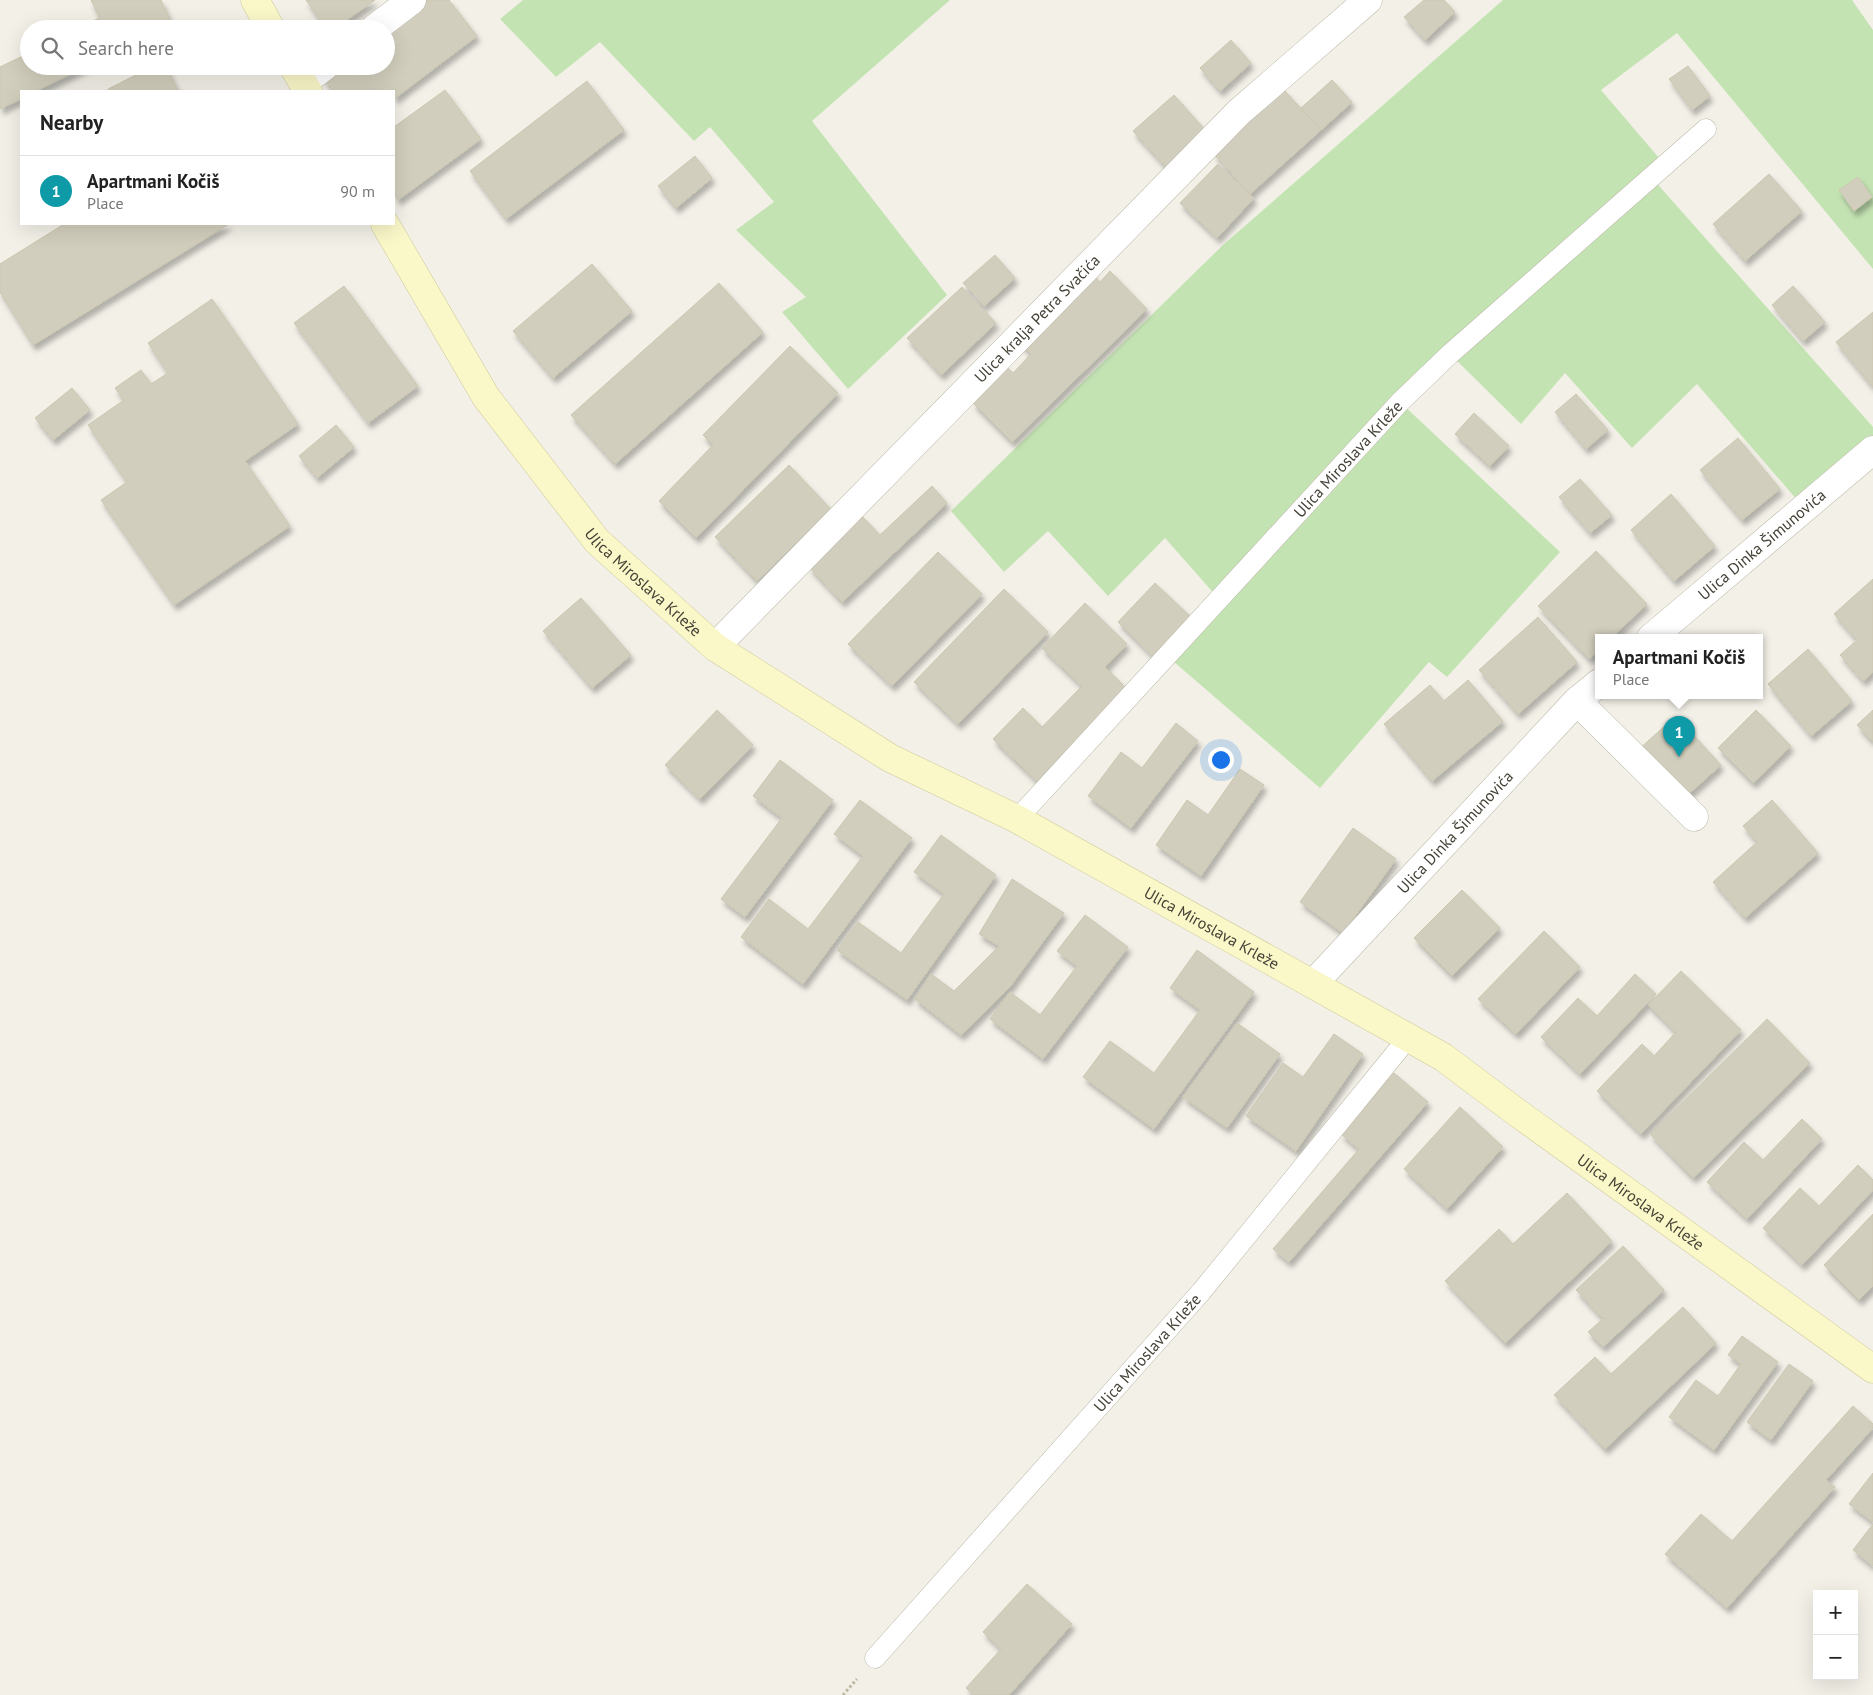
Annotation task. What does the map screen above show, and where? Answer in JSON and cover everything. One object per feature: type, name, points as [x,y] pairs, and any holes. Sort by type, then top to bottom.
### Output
[{"type":"main road","points":[[255,0],[266,20]]},
{"type":"main road","name":"Ulica Miroslava Krleže","points":[[386,225],[486,397],[597,541],[715,647],[890,758],[1017,818],[1443,1057],[1518,1114],[1873,1369]]},
{"type":"street","points":[[386,20],[412,0]]},
{"type":"street","name":"Ulica kralja Petra Svačića","points":[[715,647],[1239,112],[1368,0]]},
{"type":"street","name":"Ulica Dinka Šimunovića","points":[[1656,634],[1873,450]]},
{"type":"street","name":"Ulica Dinka Šimunovića","points":[[1313,984],[1578,701],[1595,686]]},
{"type":"street","points":[[1578,701],[1694,817]]},
{"type":"lane","name":"Ulica Miroslava Krleže","points":[[1017,818],[1400,402],[1450,354],[1706,129]]},
{"type":"lane","name":"Ulica Miroslava Krleže","points":[[875,1658],[1201,1292],[1408,1038]]},
{"type":"green space","points":[[523,0],[950,0],[812,121],[947,295],[848,389],[782,312],[806,297],[736,230],[774,202],[710,127],[694,141],[600,42],[556,77],[500,19]]},
{"type":"green space","points":[[1503,0],[1852,0],[1873,30],[1873,269],[1677,33],[1601,90],[1665,165],[1652,178],[1873,427],[1873,450],[1804,508],[1697,384],[1632,448],[1565,373],[1521,424],[1450,354],[1400,402],[1560,552],[1447,677],[1429,662],[1320,788],[1166,655],[1218,598],[1165,538],[1108,596],[1048,531],[1004,572],[951,511],[1223,245]]},
{"type":"building","points":[[91,0],[161,0],[170,20],[101,20]]},
{"type":"building","points":[[306,0],[375,0],[347,20],[320,20]]},
{"type":"building","points":[[424,0],[449,0],[477,36],[395,98],[395,90],[332,90],[323,77],[326,75],[395,75],[395,22]]},
{"type":"building","points":[[1424,0],[1444,0],[1455,12],[1425,40],[1404,17]]},
{"type":"building","points":[[1231,40],[1251,63],[1220,91],[1200,68]]},
{"type":"building","points":[[20,57],[20,75],[69,75],[38,90],[20,90],[20,99],[0,109],[0,67]]},
{"type":"building","points":[[1688,66],[1710,96],[1692,110],[1669,79]]},
{"type":"building","points":[[136,75],[170,75],[178,90],[108,90]]},
{"type":"building","points":[[1332,80],[1352,102],[1321,130],[1301,108]]},
{"type":"building","points":[[587,81],[624,130],[506,219],[470,171]]},
{"type":"building","points":[[445,90],[481,139],[398,200],[395,196],[395,126]]},
{"type":"building","points":[[1284,90],[1321,130],[1250,194],[1214,154]]},
{"type":"building","points":[[1174,95],[1207,132],[1167,168],[1133,131]]},
{"type":"building","points":[[695,156],[712,178],[676,208],[658,186]]},
{"type":"building","points":[[1218,164],[1254,198],[1217,238],[1180,203]]},
{"type":"building","points":[[1769,174],[1802,211],[1745,261],[1713,224]]},
{"type":"building","points":[[1858,177],[1872,197],[1854,211],[1839,190]]},
{"type":"building","points":[[62,225],[227,225],[33,345],[0,292],[0,264]]},
{"type":"building","points":[[995,255],[1015,278],[984,306],[963,283]]},
{"type":"building","points":[[592,264],[632,311],[553,378],[513,331]]},
{"type":"building","points":[[1088,269],[1100,282],[1110,271],[1147,309],[1012,442],[973,403],[1008,368],[1013,373],[1031,354],[1017,340]]},
{"type":"building","points":[[719,283],[763,332],[615,464],[571,415]]},
{"type":"building","points":[[344,286],[418,386],[368,423],[294,323]]},
{"type":"building","points":[[1793,286],[1825,322],[1803,341],[1772,305]]},
{"type":"building","points":[[962,287],[996,323],[941,375],[907,338]]},
{"type":"building","points":[[212,299],[298,424],[245,461],[290,526],[174,605],[101,500],[127,482],[88,425],[124,400],[115,388],[141,370],[151,384],[168,373],[148,343]]},
{"type":"building","points":[[1873,312],[1873,387],[1836,342]]},
{"type":"building","points":[[790,346],[838,393],[696,538],[659,501],[713,445],[703,435]]},
{"type":"building","points":[[72,388],[90,410],[53,440],[35,418]]},
{"type":"building","points":[[1576,394],[1608,430],[1586,449],[1555,412]]},
{"type":"building","points":[[1474,413],[1509,446],[1490,466],[1455,434]]},
{"type":"building","points":[[336,425],[354,447],[317,478],[299,456]]},
{"type":"building","points":[[1738,438],[1780,489],[1742,520],[1700,470]]},
{"type":"building","points":[[789,465],[831,509],[757,581],[715,537]]},
{"type":"building","points":[[1580,479],[1612,515],[1590,533],[1559,497]]},
{"type":"building","points":[[932,486],[947,503],[842,602],[809,567],[863,517],[880,535]]},
{"type":"building","points":[[1671,494],[1715,546],[1674,581],[1631,530]]},
{"type":"building","points":[[1596,551],[1647,604],[1615,634],[1595,634],[1595,654],[1589,659],[1538,606]]},
{"type":"building","points":[[938,552],[982,594],[892,686],[848,644]]},
{"type":"building","points":[[1873,579],[1873,672],[1863,681],[1840,655],[1857,640],[1834,614]]},
{"type":"building","points":[[1155,583],[1191,617],[1154,657],[1118,622]]},
{"type":"building","points":[[1004,589],[1048,632],[958,724],[914,682]]},
{"type":"building","points":[[581,598],[631,655],[592,688],[543,631]]},
{"type":"building","points":[[1085,603],[1127,644],[1105,667],[1126,688],[1037,781],[993,739],[1023,708],[1042,727],[1082,686],[1042,648]]},
{"type":"building","points":[[1538,617],[1577,662],[1518,714],[1479,670]]},
{"type":"building","points":[[1808,649],[1852,701],[1811,736],[1768,684]]},
{"type":"building","points":[[1468,680],[1503,721],[1432,781],[1384,724],[1430,685],[1444,701]]},
{"type":"building","points":[[717,710],[753,745],[700,799],[665,765]]},
{"type":"building","points":[[1756,710],[1791,746],[1753,783],[1718,748]]},
{"type":"building","points":[[1873,710],[1873,742],[1857,725]]},
{"type":"building","points":[[1676,716],[1721,765],[1683,799],[1638,750]]},
{"type":"building","points":[[1176,723],[1198,741],[1131,828],[1088,796],[1121,752],[1142,768]]},
{"type":"building","points":[[780,760],[833,800],[745,917],[721,899],[782,818],[753,796]]},
{"type":"building","points":[[1240,769],[1264,785],[1201,876],[1156,845],[1187,800],[1208,815]]},
{"type":"building","points":[[860,800],[912,838],[803,984],[741,937],[769,899],[808,929],[863,856],[834,834]]},
{"type":"building","points":[[1772,800],[1818,853],[1745,918],[1713,882],[1757,842],[1743,826]]},
{"type":"building","points":[[1353,828],[1396,859],[1343,933],[1300,902]]},
{"type":"building","points":[[941,835],[996,875],[907,1000],[837,950],[858,922],[901,953],[944,894],[914,872]]},
{"type":"building","points":[[1012,879],[1064,913],[1010,987],[961,1035],[915,999],[931,974],[954,991],[999,946],[979,934]]},
{"type":"building","points":[[1462,890],[1500,928],[1452,976],[1414,938]]},
{"type":"building","points":[[1085,915],[1128,947],[1043,1059],[990,1019],[1010,992],[1040,1015],[1077,966],[1057,951]]},
{"type":"building","points":[[1544,931],[1580,967],[1516,1034],[1478,999]]},
{"type":"building","points":[[1197,950],[1254,992],[1154,1129],[1083,1077],[1110,1041],[1154,1073],[1200,1010],[1170,988]]},
{"type":"building","points":[[1681,971],[1741,1030],[1641,1134],[1597,1091],[1642,1044],[1654,1056],[1676,1032],[1648,1005]]},
{"type":"building","points":[[1635,974],[1656,994],[1580,1074],[1541,1037],[1578,998],[1597,1016]]},
{"type":"building","points":[[1767,1019],[1810,1063],[1693,1178],[1650,1134]]},
{"type":"building","points":[[1237,1023],[1280,1054],[1227,1128],[1183,1097]]},
{"type":"building","points":[[1334,1034],[1363,1054],[1296,1151],[1246,1116],[1283,1063],[1303,1077]]},
{"type":"building","points":[[1394,1073],[1428,1102],[1289,1262],[1273,1249],[1359,1149],[1341,1134]]},
{"type":"building","points":[[1460,1107],[1503,1147],[1447,1209],[1404,1169]]},
{"type":"building","points":[[1802,1119],[1822,1139],[1747,1219],[1707,1182],[1744,1142],[1763,1160]]},
{"type":"building","points":[[1858,1165],[1873,1180],[1873,1190],[1802,1265],[1763,1228],[1800,1188],[1819,1206]]},
{"type":"building","points":[[1567,1193],[1612,1241],[1505,1343],[1445,1281],[1499,1229],[1513,1244]]},
{"type":"building","points":[[1873,1214],[1873,1286],[1859,1300],[1824,1265]]},
{"type":"building","points":[[1623,1246],[1664,1290],[1603,1347],[1588,1332],[1603,1319],[1576,1290]]},
{"type":"building","points":[[1683,1307],[1716,1343],[1605,1449],[1554,1395],[1595,1357],[1611,1374]]},
{"type":"building","points":[[1742,1336],[1778,1362],[1714,1450],[1669,1417],[1696,1380],[1718,1396],[1741,1364],[1728,1355]]},
{"type":"building","points":[[1789,1364],[1813,1381],[1771,1440],[1747,1422]]},
{"type":"building","points":[[1853,1406],[1873,1424],[1873,1428],[1826,1480],[1835,1487],[1727,1608],[1665,1554],[1701,1514],[1732,1541]]},
{"type":"building","points":[[1873,1473],[1873,1522],[1849,1504]]},
{"type":"building","points":[[1873,1524],[1873,1566],[1853,1550]]},
{"type":"building","points":[[1027,1584],[1072,1624],[1009,1695],[974,1695],[966,1688],[1001,1649],[983,1632]]},
{"type":"place","name":"Apartmani Kočiš","points":[[1679,757]]}]
